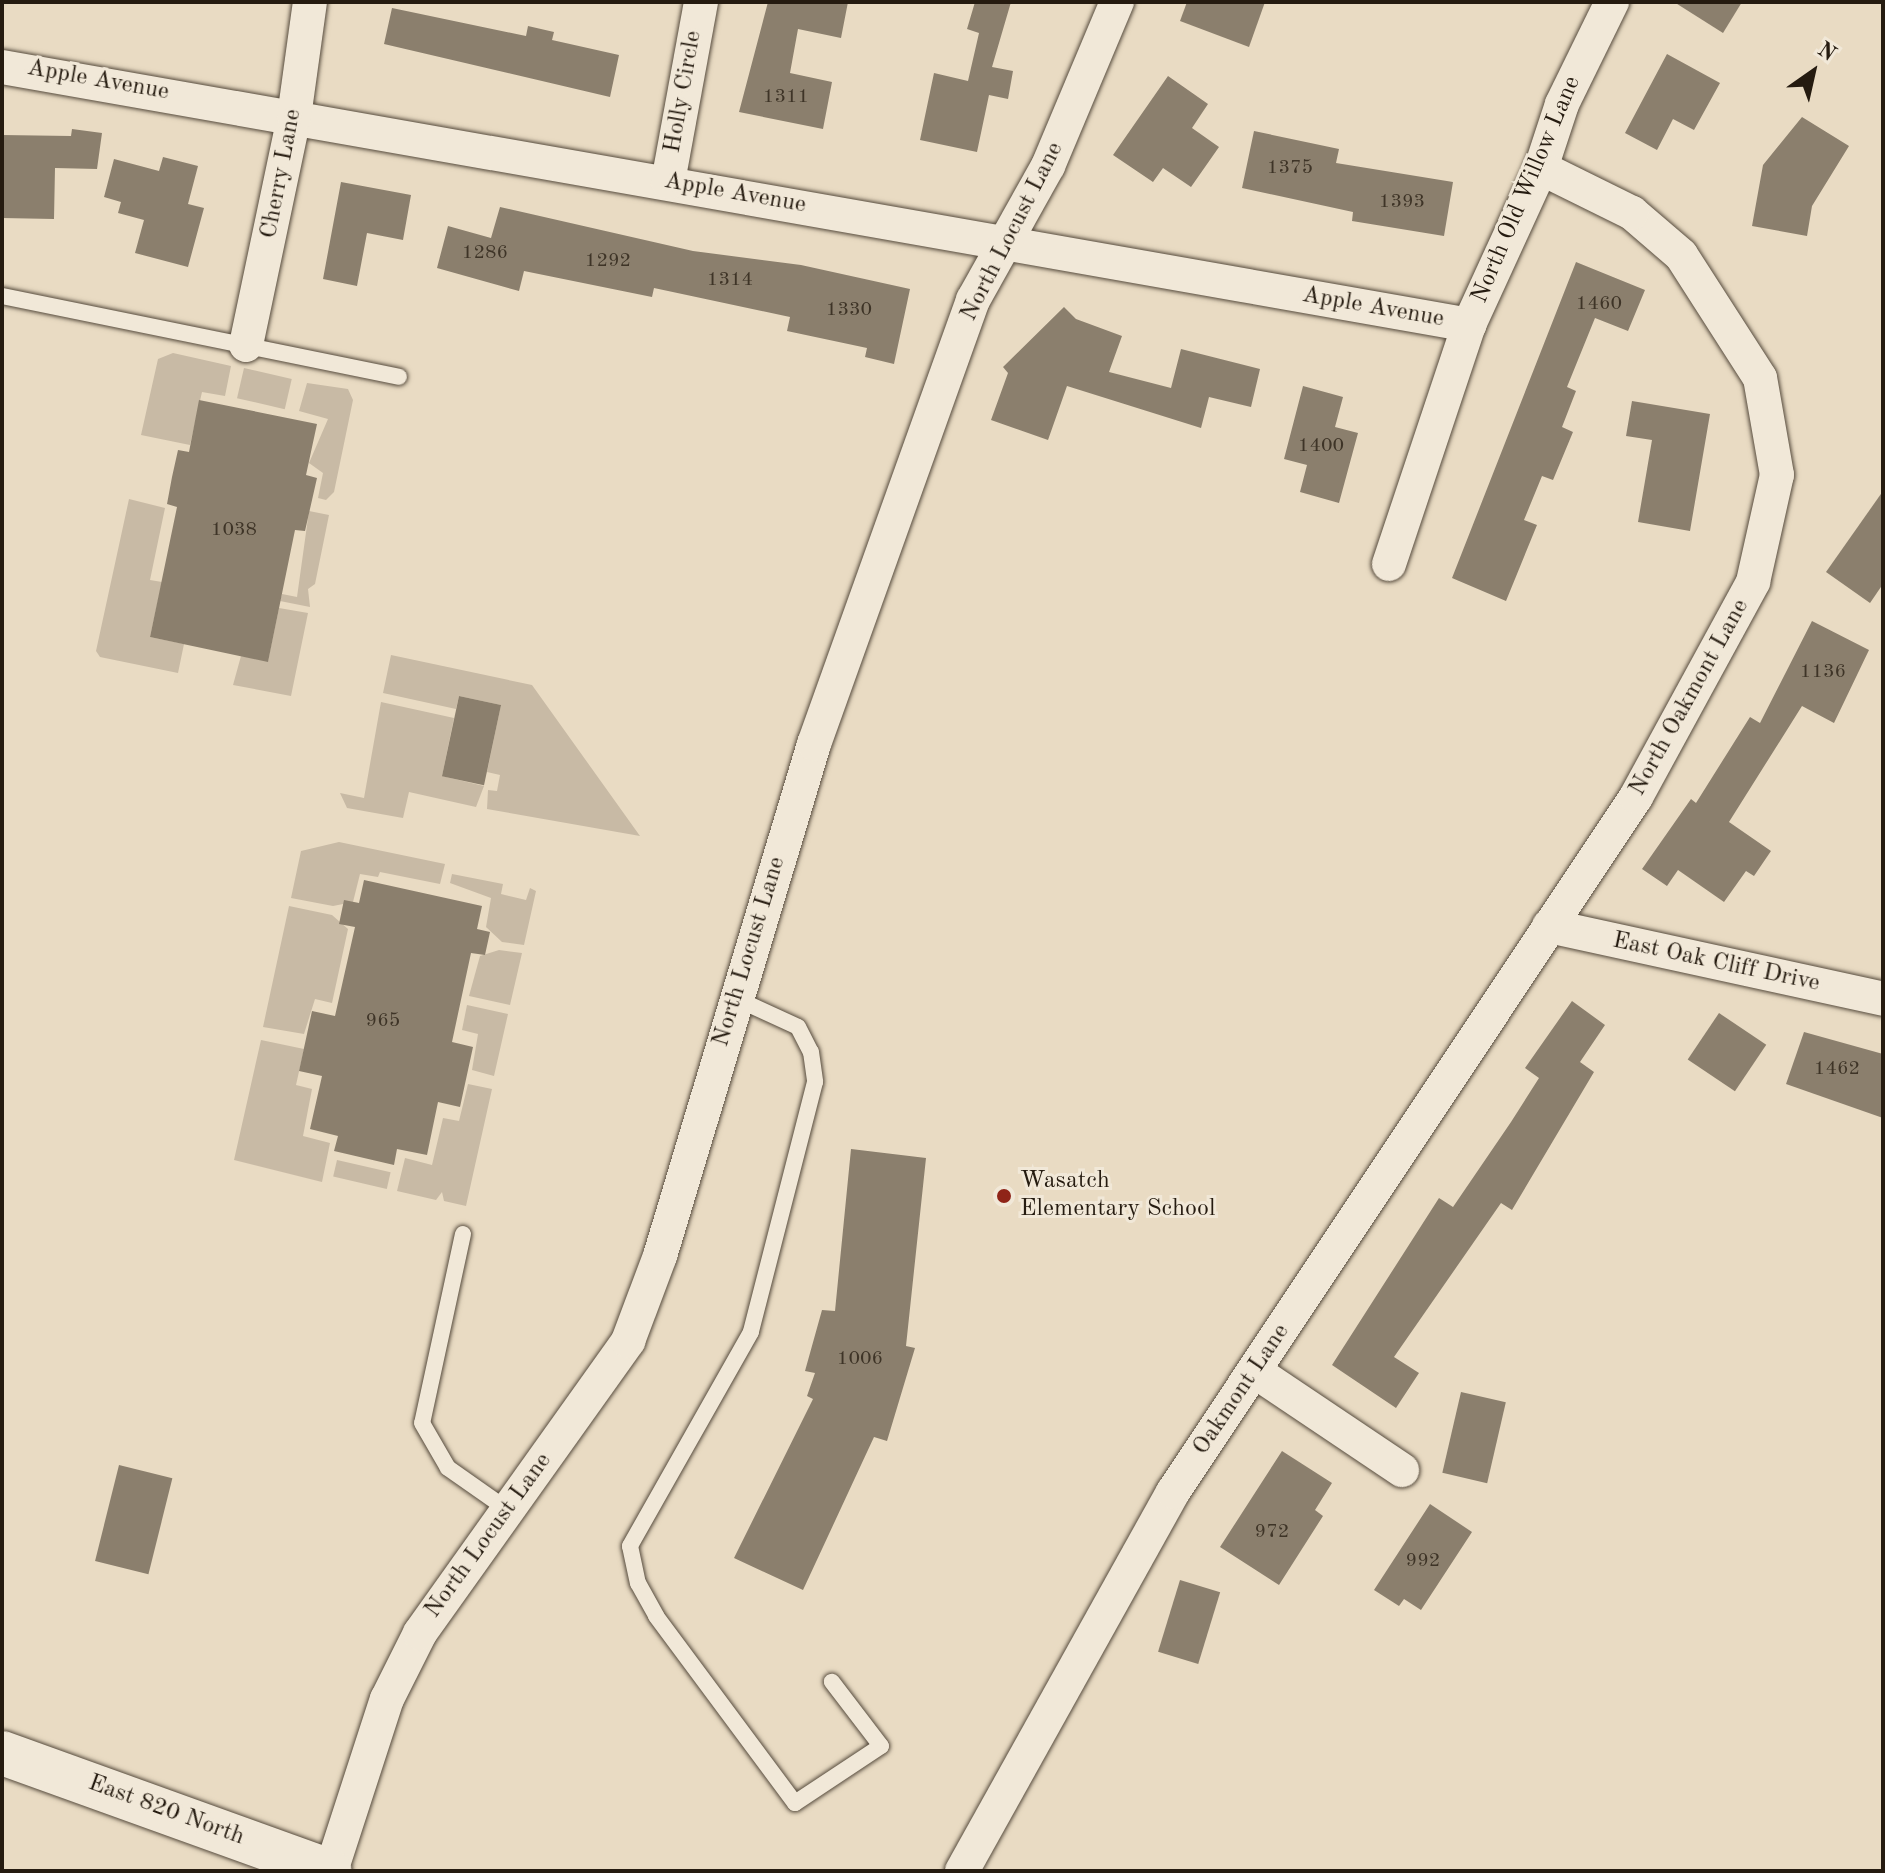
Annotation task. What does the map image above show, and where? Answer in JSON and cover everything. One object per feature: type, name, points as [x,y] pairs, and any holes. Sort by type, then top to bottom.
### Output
[{"type":"street","name":"Cherry Lane","points":[[246,345],[294,117],[310,2]]},
{"type":"street","name":"Holly Circle","points":[[668,182],[701,2]]},
{"type":"street","name":"North Locust Lane","points":[[330,1871],[387,1699],[420,1633],[628,1341],[660,1256],[735,998],[814,744],[973,300],[1054,152],[1117,2]]},
{"type":"street","name":"North Old Willow Lane","points":[[1389,564],[1469,325],[1541,168],[1562,104],[1612,2]]},
{"type":"street","name":"Apple Avenue","points":[[2,67],[1469,325]]},
{"type":"street","name":"North Oakmont Lane","points":[[1541,168],[1632,213],[1681,255],[1760,378],[1777,475],[1753,582],[1703,684],[1549,926]]},
{"type":"street","name":"East Oak Cliff Drive","points":[[1549,926],[1883,999]]},
{"type":"street","name":"Oakmont Lane","points":[[962,1871],[1112,1593],[1549,926]]},
{"type":"street","points":[[1256,1372],[1402,1470]]},
{"type":"street","name":"East 820 North","points":[[2,1753],[330,1871]]},
{"type":"lane","points":[[2,296],[399,377]]},
{"type":"lane","points":[[735,998],[798,1027],[811,1052],[815,1082],[751,1332],[630,1546],[638,1583],[656,1616],[795,1803],[881,1746],[832,1682]]},
{"type":"lane","points":[[463,1234],[422,1423],[448,1468],[508,1510]]},
{"type":"shaded area","points":[[173,353],[231,366],[225,396],[202,392],[190,445],[141,435],[158,359]]},
{"type":"shaded area","points":[[244,368],[292,379],[285,409],[237,398]]},
{"type":"shaded area","points":[[307,383],[348,389],[353,400],[334,492],[326,500],[318,498],[323,473],[309,463],[328,419],[299,411]]},
{"type":"shaded area","points":[[129,499],[165,508],[150,580],[162,582],[150,637],[184,644],[178,673],[100,657],[96,651]]},
{"type":"shaded area","points":[[309,511],[329,515],[315,584],[308,589],[310,607],[280,601],[282,594],[297,597]]},
{"type":"shaded area","points":[[279,608],[308,613],[291,696],[233,685],[241,656],[268,661]]},
{"type":"shaded area","points":[[391,655],[532,685],[640,836],[487,809],[488,790],[497,791],[500,775],[487,772],[501,705],[459,696],[456,709],[383,693]]},
{"type":"shaded area","points":[[381,702],[454,718],[442,776],[484,786],[476,807],[409,792],[403,818],[347,808],[340,793],[364,798]]},
{"type":"shaded area","points":[[339,842],[445,864],[440,884],[380,872],[378,877],[360,874],[353,902],[333,906],[291,898],[301,851]]},
{"type":"shaded area","points":[[452,874],[503,884],[501,894],[526,900],[530,888],[536,891],[524,945],[502,942],[486,927],[491,898],[450,883]]},
{"type":"shaded area","points":[[289,906],[332,915],[348,929],[332,1003],[315,999],[304,1034],[263,1027]]},
{"type":"shaded area","points":[[499,950],[522,953],[510,1005],[469,996],[480,956]]},
{"type":"shaded area","points":[[467,1005],[508,1014],[494,1076],[472,1070],[478,1034],[462,1030]]},
{"type":"shaded area","points":[[261,1040],[304,1049],[296,1085],[312,1089],[303,1136],[330,1143],[322,1182],[234,1160]]},
{"type":"shaded area","points":[[468,1084],[492,1089],[466,1206],[444,1201],[442,1192],[436,1200],[397,1191],[405,1158],[432,1165],[443,1118],[459,1121]]},
{"type":"shaded area","points":[[337,1160],[391,1172],[387,1189],[333,1177]]},
{"type":"building","points":[[768,2],[848,2],[841,38],[798,29],[790,73],[832,82],[823,129],[739,112]]},
{"type":"building","points":[[975,2],[1011,2],[992,67],[1013,71],[1008,99],[989,95],[977,152],[920,140],[934,73],[968,81],[979,33],[967,29]]},
{"type":"building","points":[[1187,2],[1265,2],[1249,47],[1180,21]]},
{"type":"building","points":[[1674,2],[1742,2],[1723,33]]},
{"type":"building","points":[[392,8],[526,36],[528,26],[554,32],[552,40],[619,55],[610,97],[384,44]]},
{"type":"building","points":[[1667,54],[1720,83],[1694,130],[1673,119],[1657,150],[1625,133]]},
{"type":"building","points":[[1168,76],[1208,104],[1192,128],[1219,147],[1191,187],[1163,168],[1153,182],[1113,155]]},
{"type":"building","points":[[1802,117],[1849,146],[1812,206],[1807,236],[1752,226],[1763,165]]},
{"type":"building","points":[[72,129],[102,133],[97,169],[55,168],[54,219],[2,218],[2,135],[71,136]]},
{"type":"building","points":[[1254,131],[1339,149],[1336,163],[1453,182],[1444,236],[1352,221],[1353,212],[1242,188]]},
{"type":"building","points":[[163,157],[198,166],[188,204],[204,208],[188,267],[135,253],[144,220],[118,213],[121,202],[104,197],[114,159],[159,171]]},
{"type":"building","points":[[341,182],[411,195],[403,240],[367,233],[357,286],[323,279]]},
{"type":"building","points":[[500,207],[693,251],[801,265],[910,289],[894,364],[865,357],[867,348],[787,331],[790,317],[654,288],[652,297],[524,271],[519,291],[437,268],[448,226],[491,238]]},
{"type":"building","points":[[1576,262],[1645,290],[1628,331],[1595,318],[1567,387],[1576,391],[1562,427],[1573,432],[1553,480],[1542,476],[1524,520],[1537,525],[1506,601],[1452,578]]},
{"type":"building","points":[[1064,307],[1076,319],[1122,336],[1109,372],[1171,388],[1181,349],[1260,369],[1251,407],[1209,397],[1201,428],[1067,386],[1048,440],[991,420],[1008,373],[1003,367]]},
{"type":"building","points":[[1303,386],[1343,397],[1335,427],[1358,433],[1339,503],[1300,492],[1307,465],[1284,459]]},
{"type":"building","points":[[199,400],[317,424],[306,475],[317,478],[305,531],[295,530],[268,662],[150,637],[177,507],[167,504],[172,477],[178,450],[189,452]]},
{"type":"building","points":[[1632,401],[1710,414],[1690,531],[1638,522],[1652,440],[1626,436]]},
{"type":"building","points":[[1883,491],[1883,584],[1870,603],[1826,572]]},
{"type":"building","points":[[1812,621],[1869,650],[1834,723],[1802,706],[1729,822],[1771,851],[1754,876],[1746,871],[1724,902],[1678,870],[1667,886],[1642,869],[1691,799],[1696,803],[1750,717],[1760,723]]},
{"type":"building","points":[[459,696],[501,705],[484,785],[442,776]]},
{"type":"building","points":[[364,880],[482,906],[477,929],[490,932],[485,955],[471,953],[452,1042],[473,1047],[460,1107],[438,1102],[427,1155],[397,1149],[394,1165],[334,1151],[338,1136],[310,1129],[322,1076],[299,1071],[312,1011],[335,1016],[355,927],[339,924],[344,900],[359,903]]},
{"type":"building","points":[[1572,1001],[1605,1025],[1580,1062],[1594,1072],[1512,1210],[1501,1203],[1394,1357],[1419,1373],[1396,1408],[1332,1365],[1439,1198],[1453,1207],[1511,1122],[1539,1078],[1525,1068]]},
{"type":"building","points":[[1719,1013],[1766,1045],[1735,1091],[1688,1059]]},
{"type":"building","points":[[1804,1032],[1883,1054],[1883,1118],[1786,1084]]},
{"type":"building","points":[[851,1149],[926,1158],[906,1346],[915,1348],[887,1441],[874,1437],[803,1590],[734,1558],[813,1399],[807,1396],[815,1373],[805,1371],[822,1310],[835,1311]]},
{"type":"building","points":[[1461,1392],[1506,1402],[1487,1483],[1442,1473]]},
{"type":"building","points":[[1282,1451],[1332,1483],[1315,1510],[1323,1516],[1279,1585],[1220,1547]]},
{"type":"building","points":[[119,1465],[172,1478],[148,1574],[95,1561]]},
{"type":"building","points":[[1430,1504],[1472,1532],[1421,1610],[1404,1599],[1399,1606],[1374,1590]]},
{"type":"building","points":[[1180,1580],[1220,1592],[1198,1664],[1158,1652]]},
{"type":"place","name":"Wasatch Elementary School","points":[[1004,1196]]}]
